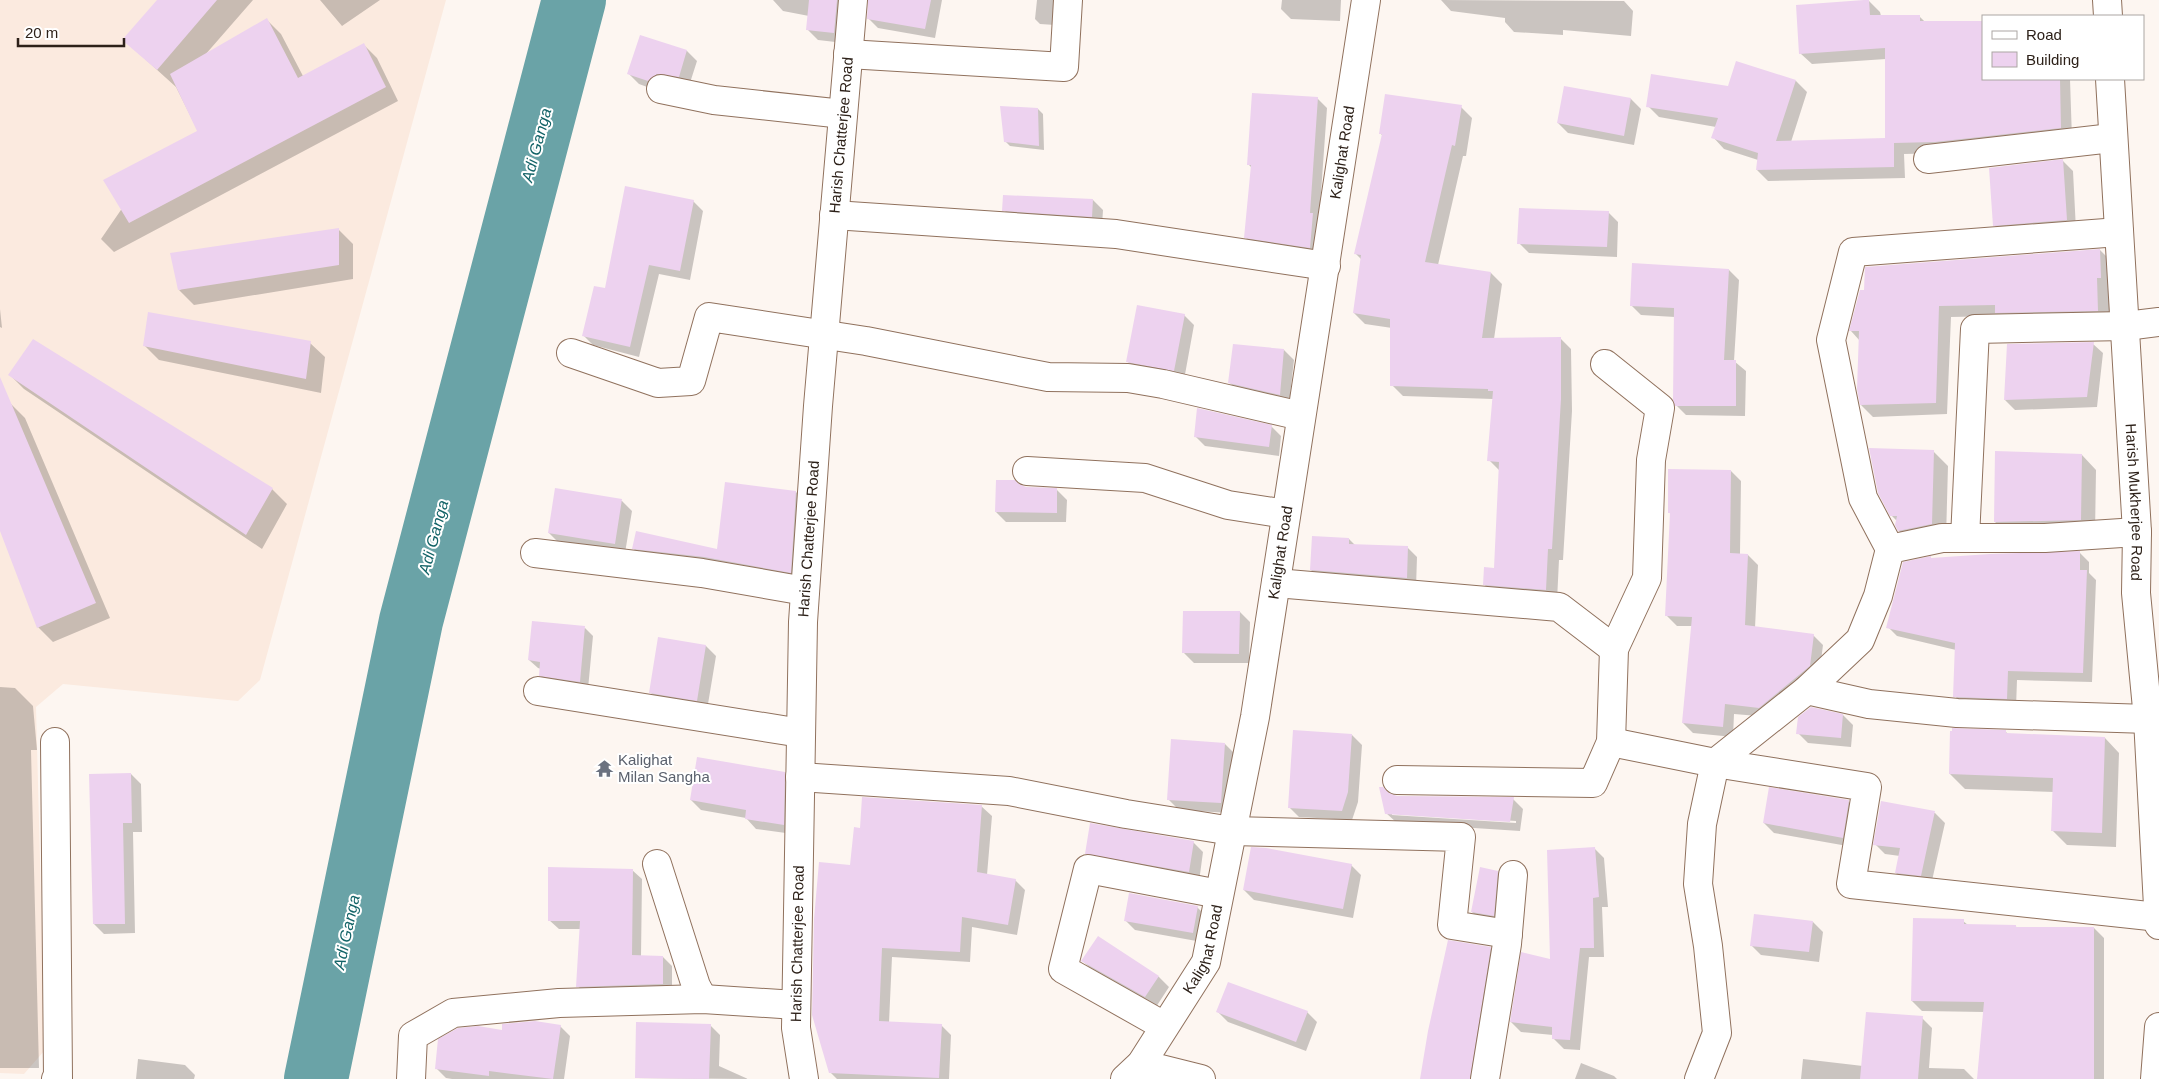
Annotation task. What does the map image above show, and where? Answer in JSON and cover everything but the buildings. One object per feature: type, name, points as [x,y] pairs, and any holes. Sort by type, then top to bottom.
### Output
[{"type":"street","name":"Harish Chatterjee Road","points":[[804,1079],[796,1028],[796,1005],[805,590],[824,336],[853,0]]},
{"type":"street","points":[[848,54],[1064,67],[1068,0]]},
{"type":"street","name":"Kalighat Road","points":[[1133,1072],[1206,962],[1255,717],[1366,0]]},
{"type":"street","points":[[2107,0],[2108,15]]},
{"type":"street","name":"Harish Mukherjee Road","points":[[2110,80],[2137,532],[2148,592],[2148,719],[2159,924]]},
{"type":"street","points":[[661,89],[714,100],[843,114]]},
{"type":"street","points":[[1928,159],[2112,138]]},
{"type":"street","points":[[834,215],[1116,234],[1326,266]]},
{"type":"street","points":[[1699,1079],[1717,1033],[1708,946],[1698,884],[1702,824],[1715,763],[1807,690],[1860,640],[1878,596],[1890,549],[1863,498],[1831,340],[1853,252],[2119,232]]},
{"type":"street","points":[[571,353],[658,383],[691,381],[709,317],[875,343],[1048,377],[1128,378],[1163,384],[1301,416]]},
{"type":"street","points":[[1966,538],[1975,328],[2126,326],[2159,322]]},
{"type":"street","points":[[1397,780],[1593,783],[1611,742],[1614,649],[1647,578],[1651,460],[1660,408],[1605,364]]},
{"type":"street","points":[[1027,471],[1145,478],[1228,505],[1286,514]]},
{"type":"street","points":[[1890,549],[1942,538],[2045,538],[2137,532]]},
{"type":"street","points":[[535,553],[702,574],[805,590]]},
{"type":"street","points":[[1276,584],[1560,607],[1614,649]]},
{"type":"street","points":[[1807,690],[1869,704],[1957,713],[2148,719]]},
{"type":"street","points":[[538,691],[801,733]]},
{"type":"street","points":[[55,742],[58,1068],[58,1078],[56,1079]]},
{"type":"street","points":[[1611,742],[1715,763],[1867,787],[1851,884],[2159,917]]},
{"type":"street","points":[[800,777],[1009,791],[1126,814],[1232,831],[1461,837],[1452,925],[1508,934]]},
{"type":"street","points":[[657,864],[696,986],[703,999]]},
{"type":"street","points":[[1164,1026],[1063,969],[1088,869],[1219,894]]},
{"type":"street","points":[[1485,1079],[1508,934],[1513,875]]},
{"type":"street","points":[[410,1079],[414,1036],[453,1013],[559,1003],[703,999],[796,1005]]},
{"type":"street","points":[[2155,1079],[2159,1027]]},
{"type":"street","points":[[1133,1072],[1201,1079]]},
{"type":"shaded area","points":[[0,0],[446,0],[260,680],[238,701],[63,684],[36,707],[45,1050],[24,1074],[0,1073]]},
{"type":"waterway","name":"Adi Ganga","points":[[316,1079],[411,621],[574,0]]},
{"type":"place","name":"Kalighat Milan Sangha","points":[[604,769]]}]
